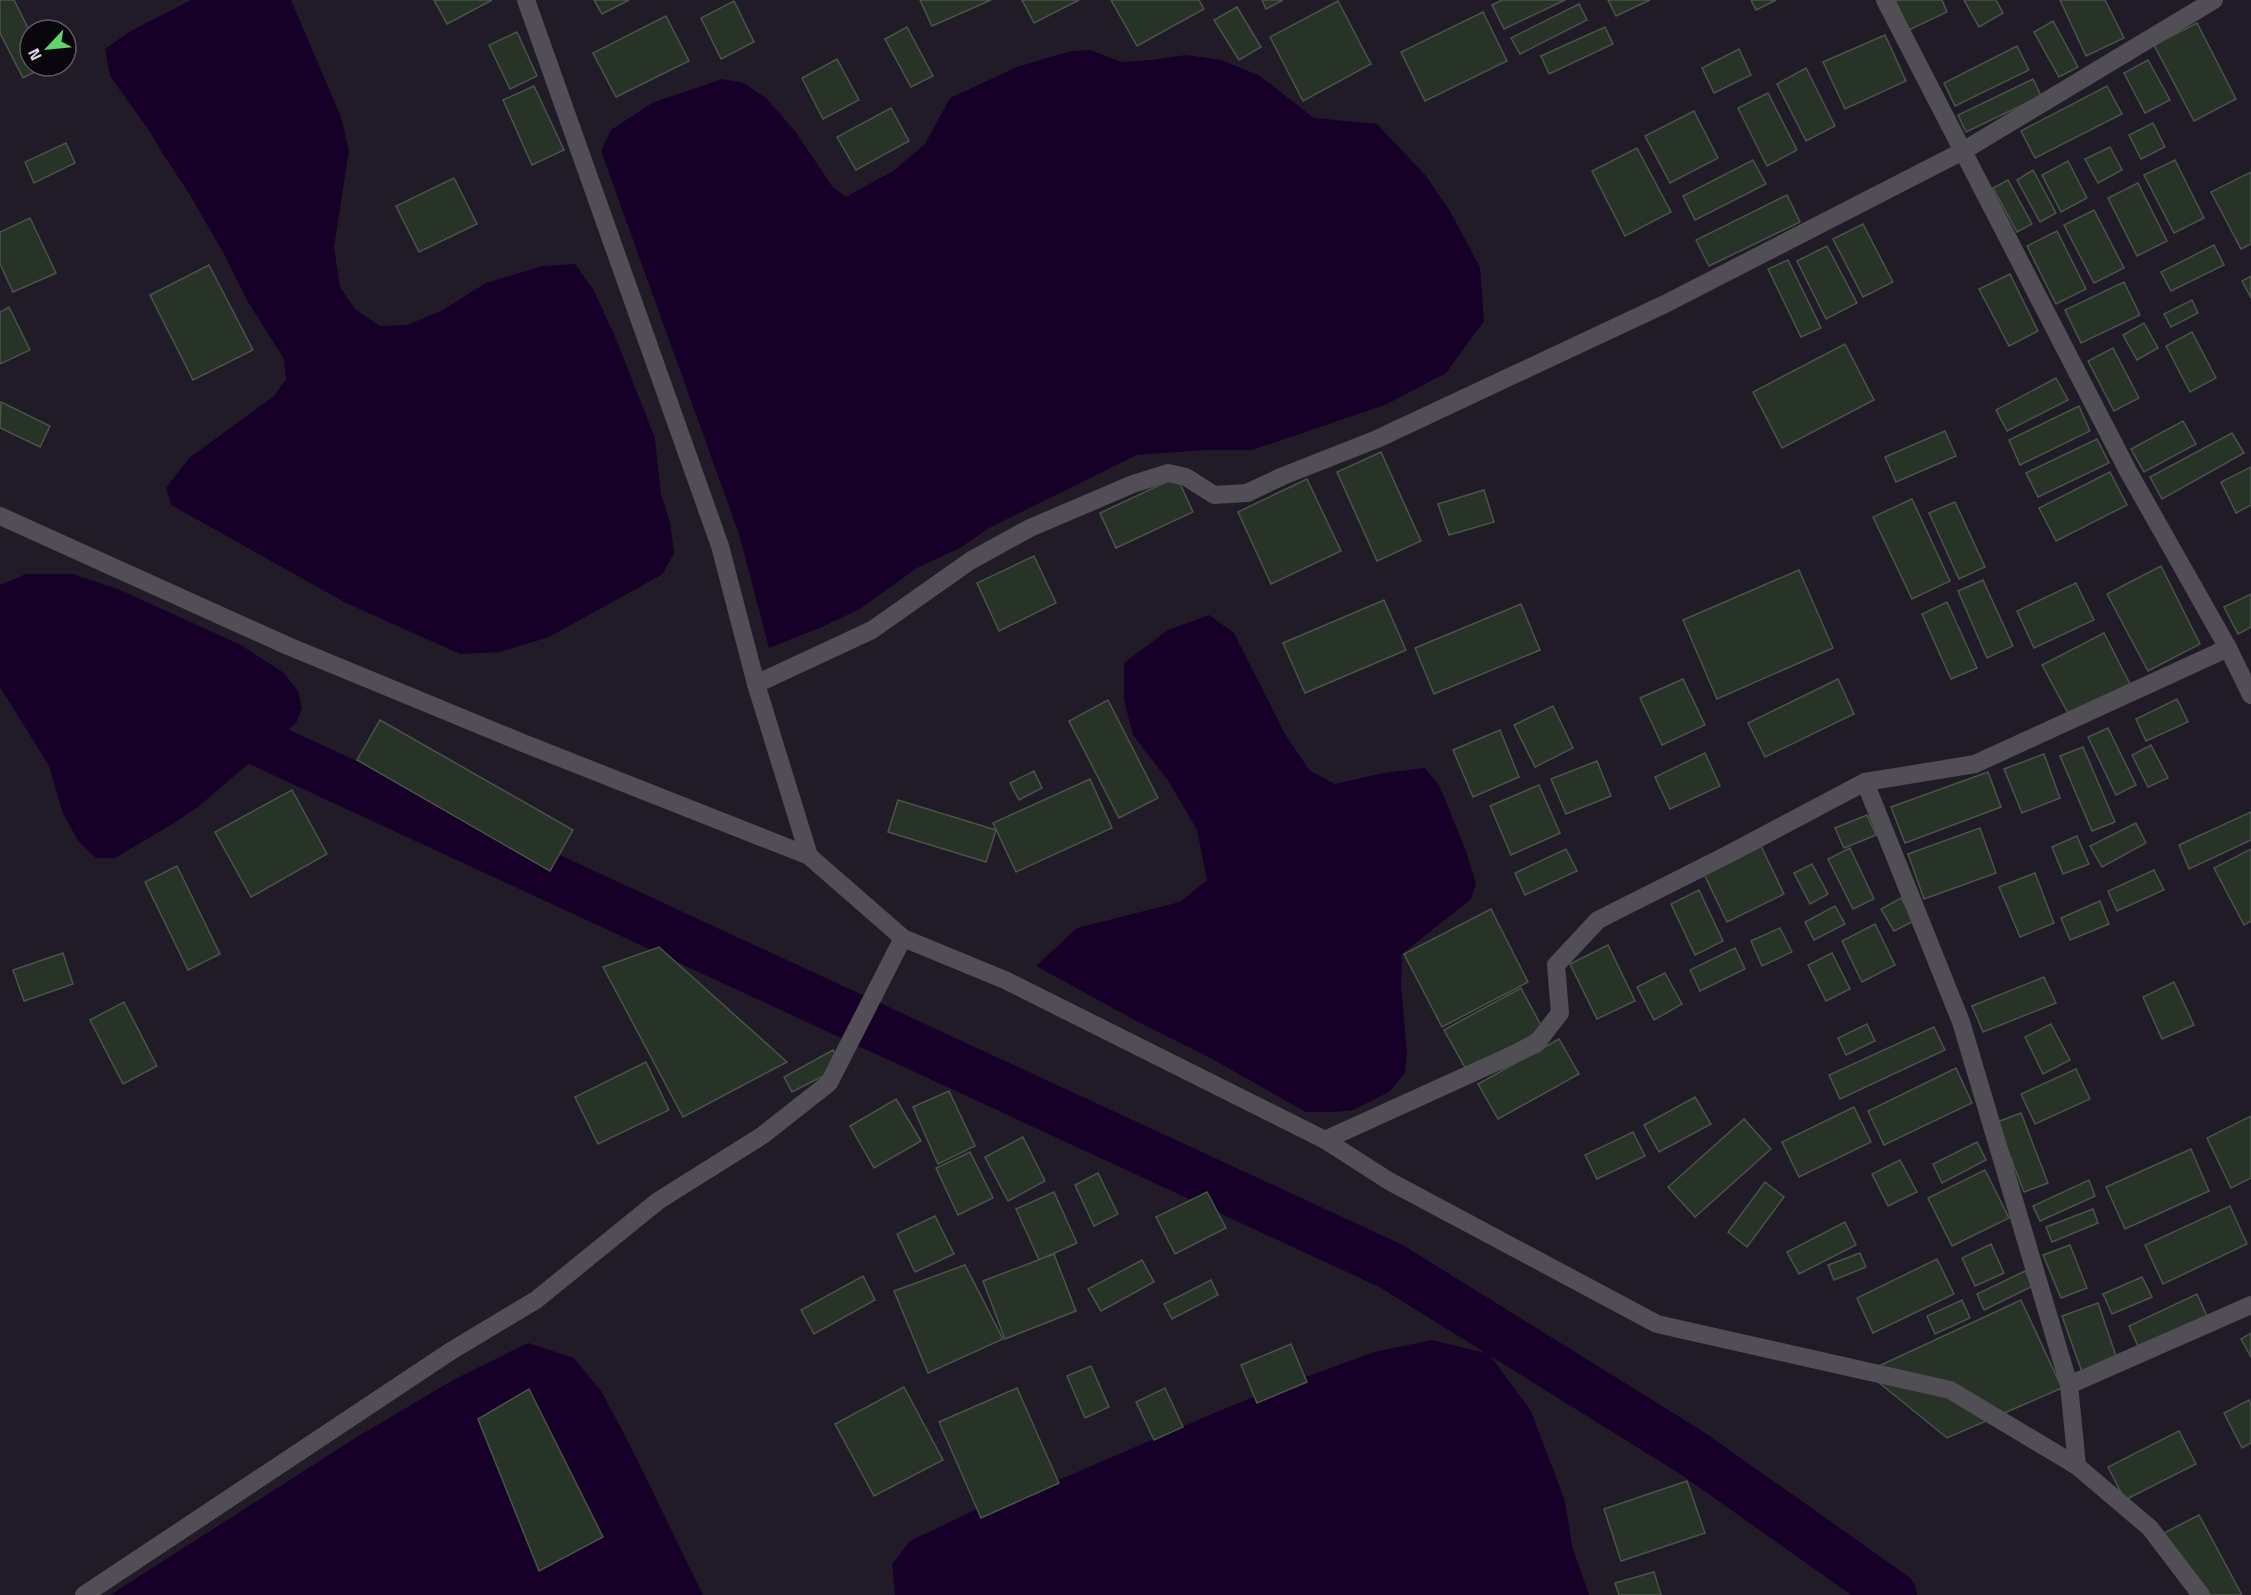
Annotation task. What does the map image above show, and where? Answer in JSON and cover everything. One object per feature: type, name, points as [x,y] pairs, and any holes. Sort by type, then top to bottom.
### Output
[{"type":"street","points":[[526,0],[720,546],[756,684],[809,856]]},
{"type":"street","points":[[1885,0],[2128,471],[2228,648],[2251,695]]},
{"type":"street","points":[[756,684],[872,630],[970,561],[1030,528],[1133,484],[1168,473],[1185,477],[1214,495],[1247,493],[1283,476],[1377,439],[1665,304],[1964,151],[2214,0]]},
{"type":"street","points":[[0,516],[288,646],[523,743],[809,856],[903,938],[1005,980],[1325,1140],[1389,1181],[1657,1324],[1950,1390],[2077,1466],[2150,1528],[2201,1595]]},
{"type":"street","points":[[1325,1140],[1536,1044],[1560,1013],[1556,965],[1598,920],[1865,782],[1975,764],[2228,648]]},
{"type":"street","points":[[1865,782],[1961,1022],[2069,1385],[2077,1466]]},
{"type":"street","points":[[84,1595],[451,1351],[536,1300],[658,1201],[763,1134],[829,1083],[903,938]]},
{"type":"street","points":[[2069,1385],[2251,1305]]},
{"type":"shaded area","points":[[191,0],[291,0],[341,117],[349,151],[334,247],[340,287],[355,309],[380,326],[407,325],[441,311],[486,283],[543,266],[575,264],[593,289],[614,334],[655,438],[661,494],[670,522],[674,553],[663,574],[549,637],[500,652],[460,654],[346,603],[171,505],[166,488],[189,458],[274,396],[286,379],[284,359],[248,302],[190,195],[150,132],[110,76],[105,49],[129,32]]},
{"type":"shaded area","points":[[1090,50],[1122,62],[1186,55],[1222,60],[1260,76],[1314,118],[1377,124],[1426,176],[1451,213],[1480,267],[1484,321],[1446,373],[1385,405],[1252,450],[1204,450],[1137,455],[989,528],[960,548],[917,568],[860,609],[769,648],[739,534],[601,151],[611,130],[652,103],[722,79],[744,83],[767,99],[795,131],[832,186],[846,197],[893,171],[925,144],[950,98],[1017,67],[1071,51]]},
{"type":"shaded area","points":[[26,574],[73,574],[118,589],[241,645],[284,673],[298,691],[302,708],[296,723],[198,807],[115,858],[96,858],[79,842],[63,814],[49,766],[0,687],[0,585]]},
{"type":"shaded area","points":[[1209,615],[1234,633],[1285,734],[1310,771],[1335,784],[1383,773],[1425,768],[1439,785],[1466,851],[1476,883],[1471,899],[1402,954],[1401,984],[1407,1053],[1405,1073],[1389,1092],[1353,1110],[1306,1112],[1203,1054],[1142,1024],[1036,966],[1077,928],[1180,902],[1207,880],[1197,830],[1169,782],[1133,735],[1124,700],[1124,663],[1168,630]]},
{"type":"shaded area","points":[[1432,1340],[1489,1354],[1531,1411],[1565,1501],[1572,1546],[1589,1595],[895,1595],[892,1564],[910,1541],[979,1508],[1045,1486],[1221,1410],[1295,1381],[1374,1352]]},
{"type":"shaded area","points":[[528,1343],[574,1358],[601,1391],[703,1595],[110,1595],[357,1437],[455,1379]]},
{"type":"building","points":[[0,0],[14,0],[23,18],[18,18],[18,68],[0,33]]},
{"type":"building","points":[[434,0],[492,0],[447,24]]},
{"type":"building","points":[[594,0],[629,0],[602,14]]},
{"type":"building","points":[[920,0],[991,0],[932,26]]},
{"type":"building","points":[[1022,0],[1079,0],[1034,23]]},
{"type":"building","points":[[1111,0],[1199,0],[1204,9],[1137,46]]},
{"type":"building","points":[[1262,0],[1283,0],[1266,9]]},
{"type":"building","points":[[1502,0],[1565,0],[1504,29],[1492,5]]},
{"type":"building","points":[[1608,0],[1650,0],[1616,16]]},
{"type":"building","points":[[1751,0],[1776,0],[1756,10]]},
{"type":"building","points":[[1895,0],[1942,0],[1947,12],[1909,30]]},
{"type":"building","points":[[1964,0],[1996,0],[2003,13],[1979,27]]},
{"type":"building","points":[[2060,0],[2105,0],[2124,38],[2086,56]]},
{"type":"building","points":[[734,1],[754,42],[721,59],[701,18]]},
{"type":"building","points":[[1338,1],[1371,64],[1303,101],[1270,37]]},
{"type":"building","points":[[1579,4],[1587,20],[1520,54],[1511,38]]},
{"type":"building","points":[[1237,7],[1261,47],[1239,60],[1214,20]]},
{"type":"building","points":[[1483,12],[1507,61],[1425,101],[1401,52]]},
{"type":"building","points":[[666,16],[689,61],[616,97],[593,53]]},
{"type":"building","points":[[2053,21],[2078,67],[2059,77],[2034,32]]},
{"type":"building","points":[[2197,23],[2236,99],[2194,121],[2154,45]]},
{"type":"building","points":[[907,27],[933,76],[911,87],[885,39]]},
{"type":"building","points":[[1605,27],[1613,44],[1549,74],[1541,56]]},
{"type":"building","points":[[517,32],[537,76],[510,89],[489,45]]},
{"type":"building","points":[[1885,35],[1906,81],[1845,109],[1823,62]]},
{"type":"building","points":[[2017,46],[2029,70],[1955,106],[1944,83]]},
{"type":"building","points":[[1739,49],[1751,75],[1714,93],[1702,68]]},
{"type":"building","points":[[837,59],[859,100],[823,119],[802,78]]},
{"type":"building","points":[[2148,60],[2170,100],[2145,113],[2124,73]]},
{"type":"building","points":[[1806,68],[1835,126],[1806,141],[1777,84]]},
{"type":"building","points":[[2033,79],[2041,96],[1966,132],[1958,115]]},
{"type":"building","points":[[534,86],[564,150],[532,165],[503,100]]},
{"type":"building","points":[[2107,86],[2122,114],[2035,158],[2021,131]]},
{"type":"building","points":[[1768,93],[1797,150],[1767,166],[1738,108]]},
{"type":"building","points":[[891,108],[909,141],[856,170],[837,137]]},
{"type":"building","points":[[1694,111],[1718,158],[1670,183],[1645,136]]},
{"type":"building","points":[[2153,123],[2165,147],[2141,159],[2129,135]]},
{"type":"building","points":[[66,143],[75,163],[34,183],[25,162]]},
{"type":"building","points":[[2110,147],[2122,170],[2098,183],[2085,159]]},
{"type":"building","points":[[1637,148],[1671,212],[1625,236],[1592,171]]},
{"type":"building","points":[[1753,160],[1766,184],[1695,220],[1683,196]]},
{"type":"building","points":[[2175,160],[2204,218],[2174,233],[2144,175]]},
{"type":"building","points":[[2068,161],[2087,198],[2061,212],[2042,175]]},
{"type":"building","points":[[2033,170],[2056,213],[2040,222],[2017,180]]},
{"type":"building","points":[[2251,172],[2251,244],[2241,249],[2211,192]]},
{"type":"building","points":[[454,178],[477,224],[419,252],[396,206]]},
{"type":"building","points":[[2008,180],[2032,224],[2017,232],[1993,188]]},
{"type":"building","points":[[2138,183],[2167,241],[2137,256],[2108,198]]},
{"type":"building","points":[[1787,195],[1800,222],[1709,266],[1696,240]]},
{"type":"building","points":[[2094,210],[2124,268],[2094,283],[2064,225]]},
{"type":"building","points":[[30,218],[56,273],[13,292],[0,264],[0,232]]},
{"type":"building","points":[[1863,224],[1893,282],[1863,297],[1833,239]]},
{"type":"building","points":[[2057,231],[2086,289],[2056,304],[2027,246]]},
{"type":"building","points":[[2214,245],[2224,265],[2171,291],[2161,272]]},
{"type":"building","points":[[1827,246],[1857,303],[1826,319],[1797,261]]},
{"type":"building","points":[[1788,260],[1821,328],[1801,337],[1768,269]]},
{"type":"building","points":[[209,265],[253,350],[193,380],[150,295]]},
{"type":"building","points":[[2010,274],[2038,331],[2009,346],[1979,289]]},
{"type":"building","points":[[2251,276],[2251,298],[2242,281]]},
{"type":"building","points":[[2124,282],[2140,315],[2081,343],[2065,310]]},
{"type":"building","points":[[2192,300],[2198,313],[2171,327],[2164,314]]},
{"type":"building","points":[[9,307],[30,350],[0,364],[0,312]]},
{"type":"building","points":[[2144,323],[2158,348],[2137,360],[2123,335]]},
{"type":"building","points":[[2192,332],[2216,378],[2190,392],[2166,346]]},
{"type":"building","points":[[1845,344],[1874,400],[1782,448],[1753,392]]},
{"type":"building","points":[[2113,348],[2139,398],[2114,411],[2088,361]]},
{"type":"building","points":[[2056,378],[2068,400],[2007,431],[1996,410]]},
{"type":"building","points":[[1,402],[50,426],[40,447],[0,428]]},
{"type":"building","points":[[2079,406],[2090,431],[2020,465],[2009,440]]},
{"type":"building","points":[[2183,421],[2196,444],[2144,472],[2131,449]]},
{"type":"building","points":[[1945,431],[1956,456],[1896,482],[1885,457]]},
{"type":"building","points":[[2232,433],[2244,453],[2162,499],[2150,477]]},
{"type":"building","points":[[2097,439],[2109,463],[2038,497],[2026,473]]},
{"type":"building","points":[[1381,452],[1421,541],[1377,561],[1337,472]]},
{"type":"building","points":[[2251,467],[2251,505],[2236,513],[2221,482]]},
{"type":"building","points":[[2110,472],[2127,505],[2056,541],[2039,508]]},
{"type":"building","points":[[1177,477],[1193,512],[1116,548],[1100,513]]},
{"type":"building","points":[[1307,479],[1341,551],[1271,584],[1238,512]]},
{"type":"building","points":[[1484,490],[1494,522],[1449,535],[1438,504]]},
{"type":"building","points":[[1912,499],[1950,581],[1912,599],[1873,517]]},
{"type":"building","points":[[1955,502],[1985,567],[1959,579],[1929,513]]},
{"type":"building","points":[[1034,556],[1056,603],[999,631],[977,583]]},
{"type":"building","points":[[2161,566],[2200,644],[2148,671],[2107,594]]},
{"type":"building","points":[[1799,570],[1833,648],[1717,699],[1683,620]]},
{"type":"building","points":[[1983,580],[2013,646],[1987,658],[1958,591]]},
{"type":"building","points":[[2076,583],[2094,620],[2034,648],[2017,611]]},
{"type":"building","points":[[2251,594],[2251,627],[2238,634],[2224,607]]},
{"type":"building","points":[[1384,600],[1406,650],[1305,693],[1283,643]]},
{"type":"building","points":[[1947,602],[1977,668],[1951,679],[1922,614]]},
{"type":"building","points":[[1521,604],[1540,650],[1434,694],[1415,648]]},
{"type":"building","points":[[2104,633],[2130,684],[2069,715],[2042,665]]},
{"type":"building","points":[[1683,679],[1705,725],[1662,745],[1640,698]]},
{"type":"building","points":[[1838,679],[1854,714],[1765,757],[1748,723]]},
{"type":"building","points":[[2177,699],[2188,722],[2146,741],[2136,719]]},
{"type":"building","points":[[1108,700],[1158,798],[1119,818],[1069,721]]},
{"type":"building","points":[[1553,706],[1573,748],[1535,767],[1514,725]]},
{"type":"building","points":[[380,720],[573,830],[550,871],[357,760]]},
{"type":"building","points":[[2108,728],[2136,785],[2116,795],[2088,737]]},
{"type":"building","points":[[1500,730],[1519,777],[1473,797],[1453,750]]},
{"type":"building","points":[[2151,745],[2168,778],[2148,787],[2132,755]]},
{"type":"building","points":[[2083,747],[2115,822],[2092,831],[2060,756]]},
{"type":"building","points":[[1705,753],[1720,786],[1670,809],[1655,777]]},
{"type":"building","points":[[2044,754],[2060,798],[2022,813],[2004,769]]},
{"type":"building","points":[[1597,761],[1611,796],[1566,814],[1551,779]]},
{"type":"building","points":[[1034,771],[1042,788],[1019,800],[1010,783]]},
{"type":"building","points":[[1988,772],[2001,807],[1905,843],[1891,807]]},
{"type":"building","points":[[1090,779],[1112,828],[1016,872],[993,823]]},
{"type":"building","points":[[1539,785],[1560,833],[1511,855],[1490,806]]},
{"type":"building","points":[[292,790],[327,854],[251,897],[215,832]]},
{"type":"building","points":[[898,800],[996,830],[986,862],[888,832]]},
{"type":"building","points":[[2251,812],[2251,840],[2189,869],[2179,845]]},
{"type":"building","points":[[1867,815],[1876,835],[1844,848],[1835,828]]},
{"type":"building","points":[[2136,823],[2146,843],[2102,867],[2090,846]]},
{"type":"building","points":[[1980,828],[1996,873],[1924,899],[1908,854]]},
{"type":"building","points":[[2077,836],[2089,864],[2063,874],[2052,847]]},
{"type":"building","points":[[1761,846],[1784,894],[1727,922],[1704,874]]},
{"type":"building","points":[[1850,848],[1874,899],[1853,909],[1828,859]]},
{"type":"building","points":[[1566,849],[1577,871],[1525,895],[1515,873]]},
{"type":"building","points":[[2251,849],[2251,921],[2244,925],[2214,868]]},
{"type":"building","points":[[1812,864],[1828,894],[1810,904],[1794,873]]},
{"type":"building","points":[[177,866],[220,954],[188,970],[145,882]]},
{"type":"building","points":[[2154,870],[2164,890],[2117,911],[2108,891]]},
{"type":"building","points":[[2035,873],[2054,923],[2020,937],[1999,887]]},
{"type":"building","points":[[1699,890],[1723,941],[1695,955],[1671,904]]},
{"type":"building","points":[[1901,898],[1914,921],[1894,931],[1881,909]]},
{"type":"building","points":[[2100,901],[2109,924],[2070,940],[2061,918]]},
{"type":"building","points":[[1835,906],[1845,924],[1814,940],[1805,922]]},
{"type":"building","points":[[1491,909],[1528,982],[1442,1027],[1404,954]]},
{"type":"building","points":[[1875,924],[1895,965],[1862,982],[1842,941]]},
{"type":"building","points":[[1780,928],[1792,952],[1762,966],[1751,941]]},
{"type":"building","points":[[1608,945],[1635,1001],[1597,1019],[1570,964]]},
{"type":"building","points":[[659,947],[787,1062],[683,1117],[603,967]]},
{"type":"building","points":[[1735,948],[1745,969],[1700,991],[1690,970]]},
{"type":"building","points":[[63,953],[73,984],[24,1001],[13,970]]},
{"type":"building","points":[[1832,953],[1850,989],[1826,1001],[1808,965]]},
{"type":"building","points":[[1665,973],[1682,1004],[1654,1020],[1637,987]]},
{"type":"building","points":[[2044,977],[2056,1003],[1983,1032],[1972,1006]]},
{"type":"building","points":[[2174,982],[2194,1025],[2162,1039],[2143,997]]},
{"type":"building","points":[[1521,988],[1543,1029],[1467,1071],[1444,1030]]},
{"type":"building","points":[[124,1002],[157,1066],[123,1084],[90,1020]]},
{"type":"building","points":[[1867,1024],[1875,1041],[1846,1055],[1838,1038]]},
{"type":"building","points":[[2051,1024],[2070,1060],[2043,1074],[2025,1037]]},
{"type":"building","points":[[1934,1027],[1945,1050],[1840,1099],[1829,1075]]},
{"type":"building","points":[[1559,1039],[1579,1074],[1498,1119],[1478,1084]]},
{"type":"building","points":[[833,1050],[841,1067],[792,1092],[784,1077]]},
{"type":"building","points":[[646,1062],[669,1110],[598,1144],[575,1097]]},
{"type":"building","points":[[1956,1068],[1972,1103],[1884,1145],[1868,1111]]},
{"type":"building","points":[[2076,1069],[2090,1099],[2035,1124],[2021,1094]]},
{"type":"building","points":[[949,1091],[975,1146],[938,1164],[913,1107]]},
{"type":"building","points":[[1695,1097],[1711,1124],[1659,1152],[1644,1125]]},
{"type":"building","points":[[896,1099],[921,1141],[874,1168],[850,1126]]},
{"type":"building","points":[[1854,1107],[1871,1142],[1799,1177],[1782,1142]]},
{"type":"building","points":[[2021,1113],[2048,1183],[2024,1192],[1997,1122]]},
{"type":"building","points":[[2251,1116],[2251,1178],[2231,1188],[2207,1138]]},
{"type":"building","points":[[1744,1119],[1771,1149],[1695,1217],[1668,1187]]},
{"type":"building","points":[[1633,1132],[1645,1156],[1597,1179],[1585,1155]]},
{"type":"building","points":[[1023,1137],[1045,1181],[1008,1201],[985,1157]]},
{"type":"building","points":[[1977,1142],[1986,1160],[1942,1183],[1933,1164]]},
{"type":"building","points":[[2191,1149],[2209,1191],[2125,1229],[2106,1187]]},
{"type":"building","points":[[970,1152],[993,1198],[958,1215],[936,1168]]},
{"type":"building","points":[[1900,1160],[1917,1192],[1888,1206],[1872,1174]]},
{"type":"building","points":[[1985,1170],[2009,1218],[1952,1246],[1928,1198]]},
{"type":"building","points":[[1098,1173],[1118,1214],[1094,1226],[1075,1185]]},
{"type":"building","points":[[2089,1180],[2095,1196],[2040,1221],[2033,1206]]},
{"type":"building","points":[[1765,1182],[1784,1197],[1747,1247],[1728,1232]]},
{"type":"building","points":[[1054,1192],[1077,1243],[1039,1260],[1016,1209]]},
{"type":"building","points":[[1207,1192],[1226,1228],[1175,1254],[1156,1217]]},
{"type":"building","points":[[2230,1206],[2247,1244],[2163,1284],[2145,1245]]},
{"type":"building","points":[[2093,1209],[2098,1223],[2052,1242],[2046,1227]]},
{"type":"building","points":[[935,1216],[954,1254],[915,1272],[897,1234]]},
{"type":"building","points":[[1845,1222],[1856,1245],[1799,1274],[1787,1252]]},
{"type":"building","points":[[1991,1244],[2004,1273],[1975,1286],[1962,1258]]},
{"type":"building","points":[[2070,1245],[2087,1288],[2061,1298],[2043,1255]]},
{"type":"building","points":[[1860,1253],[1866,1267],[1834,1280],[1828,1265]]},
{"type":"building","points":[[1054,1254],[1076,1311],[1005,1339],[983,1281]]},
{"type":"building","points":[[1937,1259],[1954,1294],[1873,1333],[1857,1298]]},
{"type":"building","points":[[1142,1260],[1154,1282],[1101,1311],[1088,1289]]},
{"type":"building","points":[[965,1265],[1003,1339],[928,1373],[894,1291]]},
{"type":"building","points":[[2025,1271],[2033,1286],[1984,1310],[1977,1294]]},
{"type":"building","points":[[863,1276],[875,1300],[814,1334],[801,1310]]},
{"type":"building","points":[[2142,1277],[2152,1297],[2112,1314],[2103,1294]]},
{"type":"building","points":[[1211,1280],[1218,1295],[1172,1319],[1164,1304]]},
{"type":"building","points":[[2197,1294],[2207,1316],[2138,1346],[2129,1326]]},
{"type":"building","points":[[1962,1300],[1970,1318],[1935,1334],[1927,1316]]},
{"type":"building","points":[[2021,1300],[2062,1388],[1947,1438],[1866,1372]]},
{"type":"building","points":[[2098,1303],[2117,1359],[2082,1372],[2062,1316]]},
{"type":"building","points":[[2251,1333],[2251,1357],[2241,1339]]},
{"type":"building","points":[[1291,1344],[1307,1382],[1257,1403],[1241,1365]]},
{"type":"building","points":[[1091,1366],[1109,1407],[1085,1418],[1067,1376]]},
{"type":"building","points":[[904,1387],[943,1460],[874,1496],[835,1424]]},
{"type":"building","points":[[1017,1388],[1059,1483],[981,1518],[939,1422]]},
{"type":"building","points":[[1165,1388],[1183,1427],[1154,1440],[1136,1402]]},
{"type":"building","points":[[529,1389],[603,1537],[539,1571],[478,1419]]},
{"type":"building","points":[[2249,1400],[2251,1404],[2251,1443],[2242,1448],[2224,1413]]},
{"type":"building","points":[[2179,1431],[2196,1464],[2125,1500],[2108,1467]]},
{"type":"building","points":[[1687,1481],[1705,1533],[1621,1561],[1604,1509]]},
{"type":"building","points":[[2199,1515],[2242,1595],[2197,1595],[2164,1533]]},
{"type":"building","points":[[1654,1572],[1661,1595],[1619,1595],[1615,1583]]},
{"type":"waterway","points":[[209,719],[1391,1266],[1692,1453],[1893,1595]]}]
